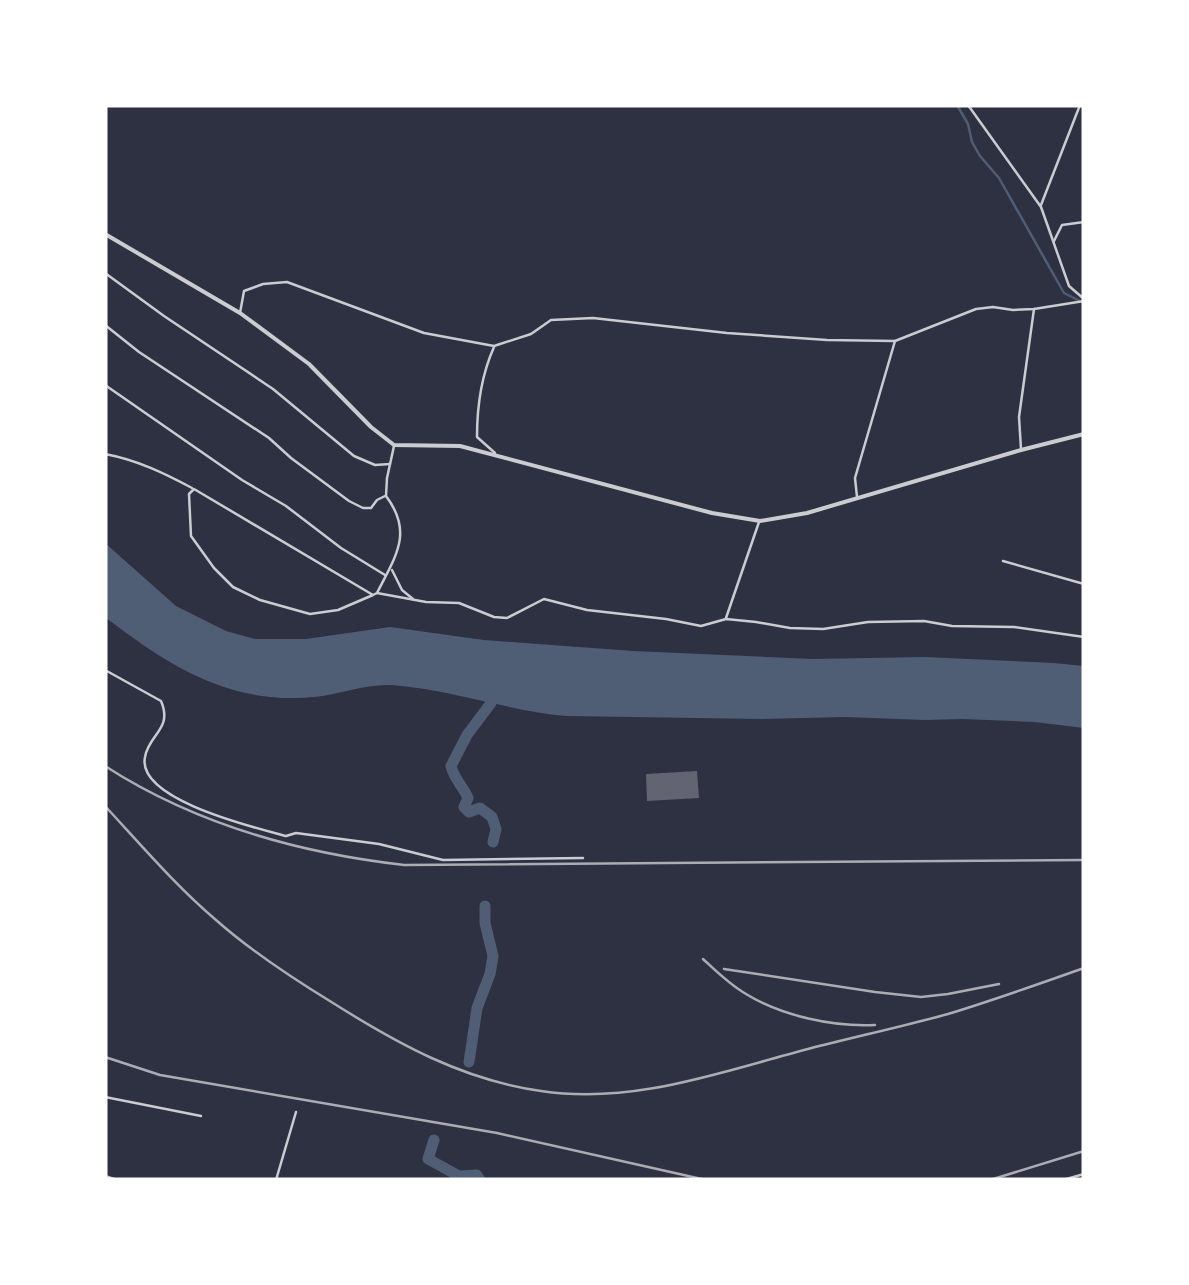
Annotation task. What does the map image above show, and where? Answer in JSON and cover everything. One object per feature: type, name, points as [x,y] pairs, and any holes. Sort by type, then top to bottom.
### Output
[{"type":"street","points":[[968,105],[1041,207],[1069,286],[1084,300]]},
{"type":"street","points":[[1041,207],[1080,105]]},
{"type":"street","points":[[1054,243],[1062,225],[1084,222]]},
{"type":"street","points":[[105,234],[240,314],[309,364],[394,444],[460,446],[712,513],[760,521],[807,513],[1084,434]]},
{"type":"street","points":[[105,274],[273,388],[354,456],[375,465],[392,464]]},
{"type":"street","points":[[240,314],[244,292],[263,284],[287,282],[424,333],[494,346],[531,334],[551,320],[593,318],[727,333],[895,342],[976,309],[993,306],[1034,310],[1084,300]]},
{"type":"street","points":[[1021,450],[1018,417],[1034,310]]},
{"type":"street","points":[[105,326],[269,438],[348,501],[370,508],[386,496]]},
{"type":"street","points":[[858,498],[855,478],[895,342]]},
{"type":"street","points":[[494,346],[477,408],[478,437],[496,454]]},
{"type":"street","points":[[105,385],[386,575]]},
{"type":"street","points":[[194,488],[190,494],[191,536],[233,588],[310,614],[338,610],[375,594],[401,540],[398,512],[386,496],[394,444]]},
{"type":"street","points":[[105,454],[154,468],[194,488],[375,594],[459,603],[494,617],[506,618],[544,598],[587,610],[701,626],[726,620],[823,629],[868,622],[924,622],[1014,626],[1084,637]]},
{"type":"street","points":[[726,620],[760,521]]},
{"type":"street","points":[[1003,561],[1084,584]]},
{"type":"street","points":[[390,566],[402,590],[414,600]]},
{"type":"street","points":[[105,670],[161,701],[164,724],[144,762],[153,780],[173,798],[218,816],[286,836],[296,833],[350,839],[444,860],[583,858]]},
{"type":"street","points":[[105,1097],[200,1116]]},
{"type":"street","points":[[276,1180],[296,1112]]},
{"type":"street","points":[[1062,1180],[1084,1174]]},
{"type":"street","points":[[105,1176],[117,1180]]},
{"type":"water","points":[[105,543],[176,606],[226,631],[255,639],[306,639],[390,627],[484,640],[633,651],[812,659],[925,657],[1084,666],[1084,728],[963,719],[566,716],[391,685],[315,697],[255,695],[202,679],[153,652],[105,617]]},
{"type":"building","points":[[697,771],[699,798],[647,801],[646,774]]},
{"type":"waterway","points":[[957,105],[968,124],[972,142],[999,178],[1064,293],[1084,303]]},
{"type":"waterway","points":[[487,690],[491,703],[467,735],[451,766],[468,798],[464,807],[469,812],[480,808],[492,817],[496,829],[493,842]]},
{"type":"waterway","points":[[469,1062],[477,1008],[493,956],[485,906]]},
{"type":"waterway","points":[[434,1140],[428,1159],[459,1176],[477,1175],[480,1180]]},
{"type":"railway","points":[[105,766],[175,804],[248,833],[325,853],[404,865],[1084,860]]},
{"type":"railway","points":[[105,806],[201,907],[287,974],[432,1058],[485,1078],[541,1091],[609,1094],[676,1084],[948,1014],[1084,968]]},
{"type":"railway","points":[[703,959],[740,990],[775,1008],[825,1022],[875,1025]]},
{"type":"railway","points":[[724,969],[921,997],[999,984]]},
{"type":"railway","points":[[105,1057],[160,1075],[497,1133],[706,1180]]},
{"type":"railway","points":[[990,1180],[1084,1151]]}]
